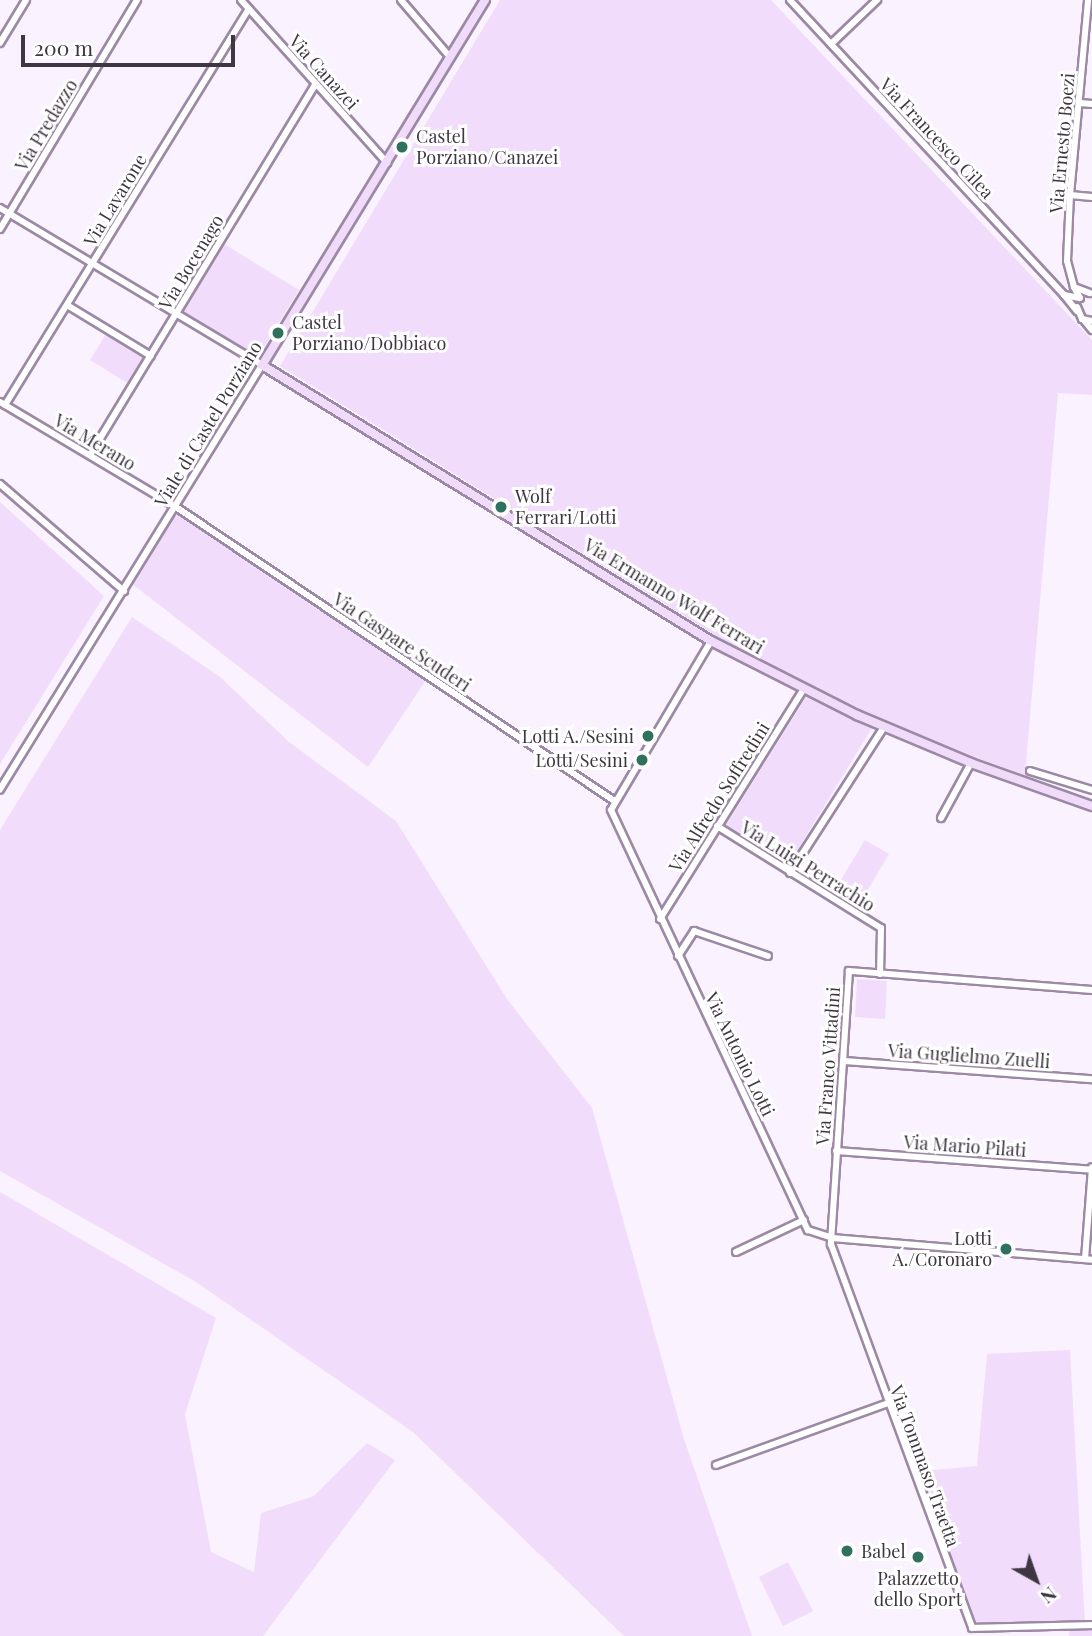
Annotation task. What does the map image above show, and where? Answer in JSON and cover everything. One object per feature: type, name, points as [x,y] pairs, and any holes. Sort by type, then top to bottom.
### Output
[{"type":"street","points":[[0,43],[26,0]]},
{"type":"street","name":"Via Predazzo","points":[[0,229],[138,0]]},
{"type":"street","name":"Via Canazei","points":[[240,0],[387,163]]},
{"type":"street","points":[[401,0],[450,57]]},
{"type":"street","name":"Viale di Castel Porziano","points":[[0,790],[485,0]]},
{"type":"street","name":"Via Francesco Cilea","points":[[790,0],[1063,295],[1082,319]]},
{"type":"street","points":[[831,44],[877,0]]},
{"type":"street","name":"Via Ernesto Boezi","points":[[1080,298],[1069,276],[1069,195],[1089,4]]},
{"type":"street","name":"Via Lavarone","points":[[2,403],[67,305],[249,9]]},
{"type":"street","name":"Via Bocenago","points":[[90,455],[316,84]]},
{"type":"street","points":[[1080,103],[1092,104]]},
{"type":"street","points":[[1069,195],[1092,197]]},
{"type":"street","points":[[0,208],[262,365]]},
{"type":"street","points":[[1055,287],[1069,276]]},
{"type":"street","points":[[1074,286],[1091,293]]},
{"type":"street","points":[[1063,295],[1080,298],[1091,293]]},
{"type":"street","points":[[1077,311],[1080,298]]},
{"type":"street","points":[[67,305],[151,356]]},
{"type":"street","points":[[1082,319],[1092,321]]},
{"type":"street","points":[[1082,319],[1092,330]]},
{"type":"street","name":"Via Ermanno Wolf Ferrari","points":[[262,365],[711,641],[803,690],[971,763],[1092,806]]},
{"type":"street","name":"Via Merano","points":[[2,403],[176,507]]},
{"type":"street","points":[[0,484],[124,591]]},
{"type":"street","name":"Via Gaspare Scuderi","points":[[176,507],[613,800]]},
{"type":"street","points":[[613,800],[711,641]]},
{"type":"street","name":"Via Alfredo Soffredini","points":[[660,919],[803,690]]},
{"type":"street","points":[[790,873],[884,727]]},
{"type":"street","points":[[941,818],[971,763]]},
{"type":"street","points":[[1030,771],[1092,790]]},
{"type":"street","name":"Via Antonio Lotti","points":[[613,800],[611,810],[619,833],[804,1220]]},
{"type":"street","name":"Via Luigi Perrachio","points":[[717,826],[881,928],[880,974]]},
{"type":"street","points":[[678,956],[694,931],[768,956]]},
{"type":"street","name":"Via Franco Vittadini","points":[[832,1238],[849,971],[1092,990]]},
{"type":"street","name":"Via Guglielmo Zuelli","points":[[844,1061],[1092,1079]]},
{"type":"street","name":"Via Mario Pilati","points":[[836,1151],[1092,1168]]},
{"type":"street","points":[[736,1252],[804,1220],[814,1234],[832,1238],[1088,1260],[1092,1168]]},
{"type":"street","name":"Via Tommaso Traetta","points":[[832,1238],[887,1402],[967,1620],[981,1630],[1002,1633],[1092,1625]]},
{"type":"street","points":[[716,1465],[887,1402]]},
{"type":"shaded area","points":[[500,0],[771,0],[1092,340],[1092,395],[1058,393],[1025,775],[940,745],[853,706],[718,637],[280,366]]},
{"type":"shaded area","points":[[224,244],[299,290],[258,357],[183,312]]},
{"type":"shaded area","points":[[106,334],[145,357],[129,384],[90,360]]},
{"type":"shaded area","points":[[0,502],[104,596],[0,764]]},
{"type":"shaded area","points":[[176,507],[428,677],[368,767],[131,583]]},
{"type":"shaded area","points":[[132,617],[219,676],[289,742],[396,821],[507,999],[592,1108],[684,1439],[752,1636],[624,1636],[413,1432],[196,1282],[0,1171],[0,830]]},
{"type":"shaded area","points":[[806,697],[872,728],[789,864],[726,825]]},
{"type":"shaded area","points":[[865,840],[889,854],[857,908],[833,893]]},
{"type":"shaded area","points":[[857,979],[887,981],[885,1019],[855,1017]]},
{"type":"shaded area","points":[[0,1192],[216,1318],[185,1414],[211,1552],[254,1572],[261,1513],[314,1496],[367,1443],[395,1460],[263,1636],[0,1636]]},
{"type":"shaded area","points":[[1070,1350],[1085,1625],[1092,1625],[1092,1636],[1069,1636],[1069,1627],[972,1628],[912,1472],[977,1466],[987,1354]]},
{"type":"shaded area","points":[[788,1562],[813,1611],[783,1626],[759,1577]]},
{"type":"place","name":"Castel Porziano/Canazei","points":[[402,147]]},
{"type":"place","name":"Castel Porziano/Dobbiaco","points":[[278,333]]},
{"type":"place","name":"Wolf Ferrari/Lotti","points":[[501,507]]},
{"type":"place","name":"Lotti A./Sesini","points":[[648,736]]},
{"type":"place","name":"Lotti/Sesini","points":[[642,760]]},
{"type":"place","name":"Lotti A./Coronaro","points":[[1006,1249]]},
{"type":"place","name":"Babel","points":[[847,1551]]},
{"type":"place","name":"Palazzetto dello Sport","points":[[918,1557]]}]
